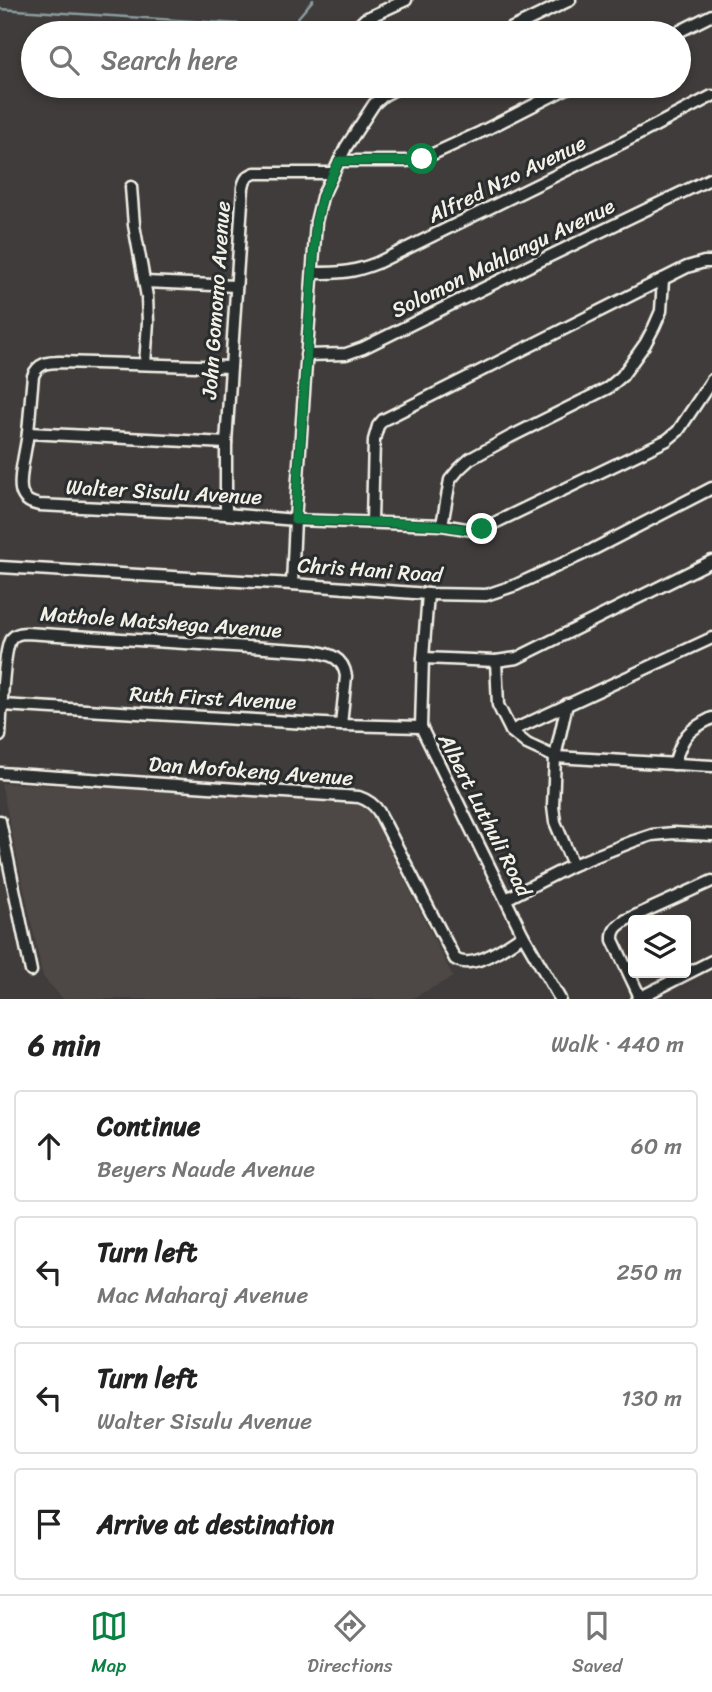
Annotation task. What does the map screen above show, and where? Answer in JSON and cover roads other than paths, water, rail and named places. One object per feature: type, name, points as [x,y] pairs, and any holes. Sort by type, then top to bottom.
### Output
[{"type":"street","points":[[363,21],[406,0]]},
{"type":"street","points":[[527,21],[570,0]]},
{"type":"street","points":[[691,26],[712,15]]},
{"type":"street","name":"Alfred Nzo Avenue","points":[[313,273],[357,271],[377,263],[712,96]]},
{"type":"street","points":[[292,584],[316,222],[332,173],[377,98]]},
{"type":"street","points":[[339,161],[422,159],[547,98]]},
{"type":"street","name":"John Gomomo Avenue","points":[[226,513],[226,443],[243,187],[248,176],[262,172],[332,173]]},
{"type":"street","name":"Solomon Mahlangu Avenue","points":[[306,355],[334,355],[355,351],[712,178]]},
{"type":"street","points":[[131,187],[134,225],[148,312],[145,364]]},
{"type":"street","points":[[372,522],[374,440],[383,420],[696,263],[712,262]]},
{"type":"street","points":[[442,525],[450,480],[470,459],[608,388],[622,376],[645,344],[661,311],[663,279]]},
{"type":"street","points":[[145,282],[236,286]]},
{"type":"street","points":[[226,443],[28,433],[33,376],[36,369],[44,363],[231,367]]},
{"type":"street","name":"Walter Sisulu Avenue","points":[[28,433],[20,489],[26,500],[39,505],[226,513],[295,520],[442,525],[472,530],[496,524],[667,440],[678,431],[712,380]]},
{"type":"street","name":"Chris Hani Road","points":[[0,567],[428,594],[486,595],[592,550],[712,488]]},
{"type":"street","points":[[422,658],[509,660],[712,561]]},
{"type":"street","name":"Albert Luthuli Road","points":[[428,594],[422,658],[421,727],[523,935],[560,999]]},
{"type":"street","name":"Mathole Matshega Avenue","points":[[0,736],[6,651],[10,640],[19,633],[324,653],[342,662],[345,669],[341,725]]},
{"type":"street","points":[[510,731],[712,638]]},
{"type":"street","points":[[496,661],[498,705],[510,731],[527,744],[555,757],[712,766]]},
{"type":"street","points":[[567,704],[555,757],[553,806],[555,822],[573,865]]},
{"type":"street","name":"Ruth First Avenue","points":[[2,705],[341,725],[421,727]]},
{"type":"street","points":[[674,764],[681,742],[687,734],[712,718]]},
{"type":"street","name":"Dan Mofokeng Avenue","points":[[0,773],[359,797],[367,800],[379,812],[457,961],[466,963],[480,960],[523,935]]},
{"type":"street","points":[[0,821],[31,971]]},
{"type":"street","points":[[506,899],[573,865],[652,835],[712,835]]},
{"type":"street","points":[[712,881],[626,920],[613,934],[613,940],[638,998],[712,961]]},
{"type":"waterway","points":[[295,21],[313,0]]},
{"type":"waterway","points":[[0,9],[193,21]]}]
